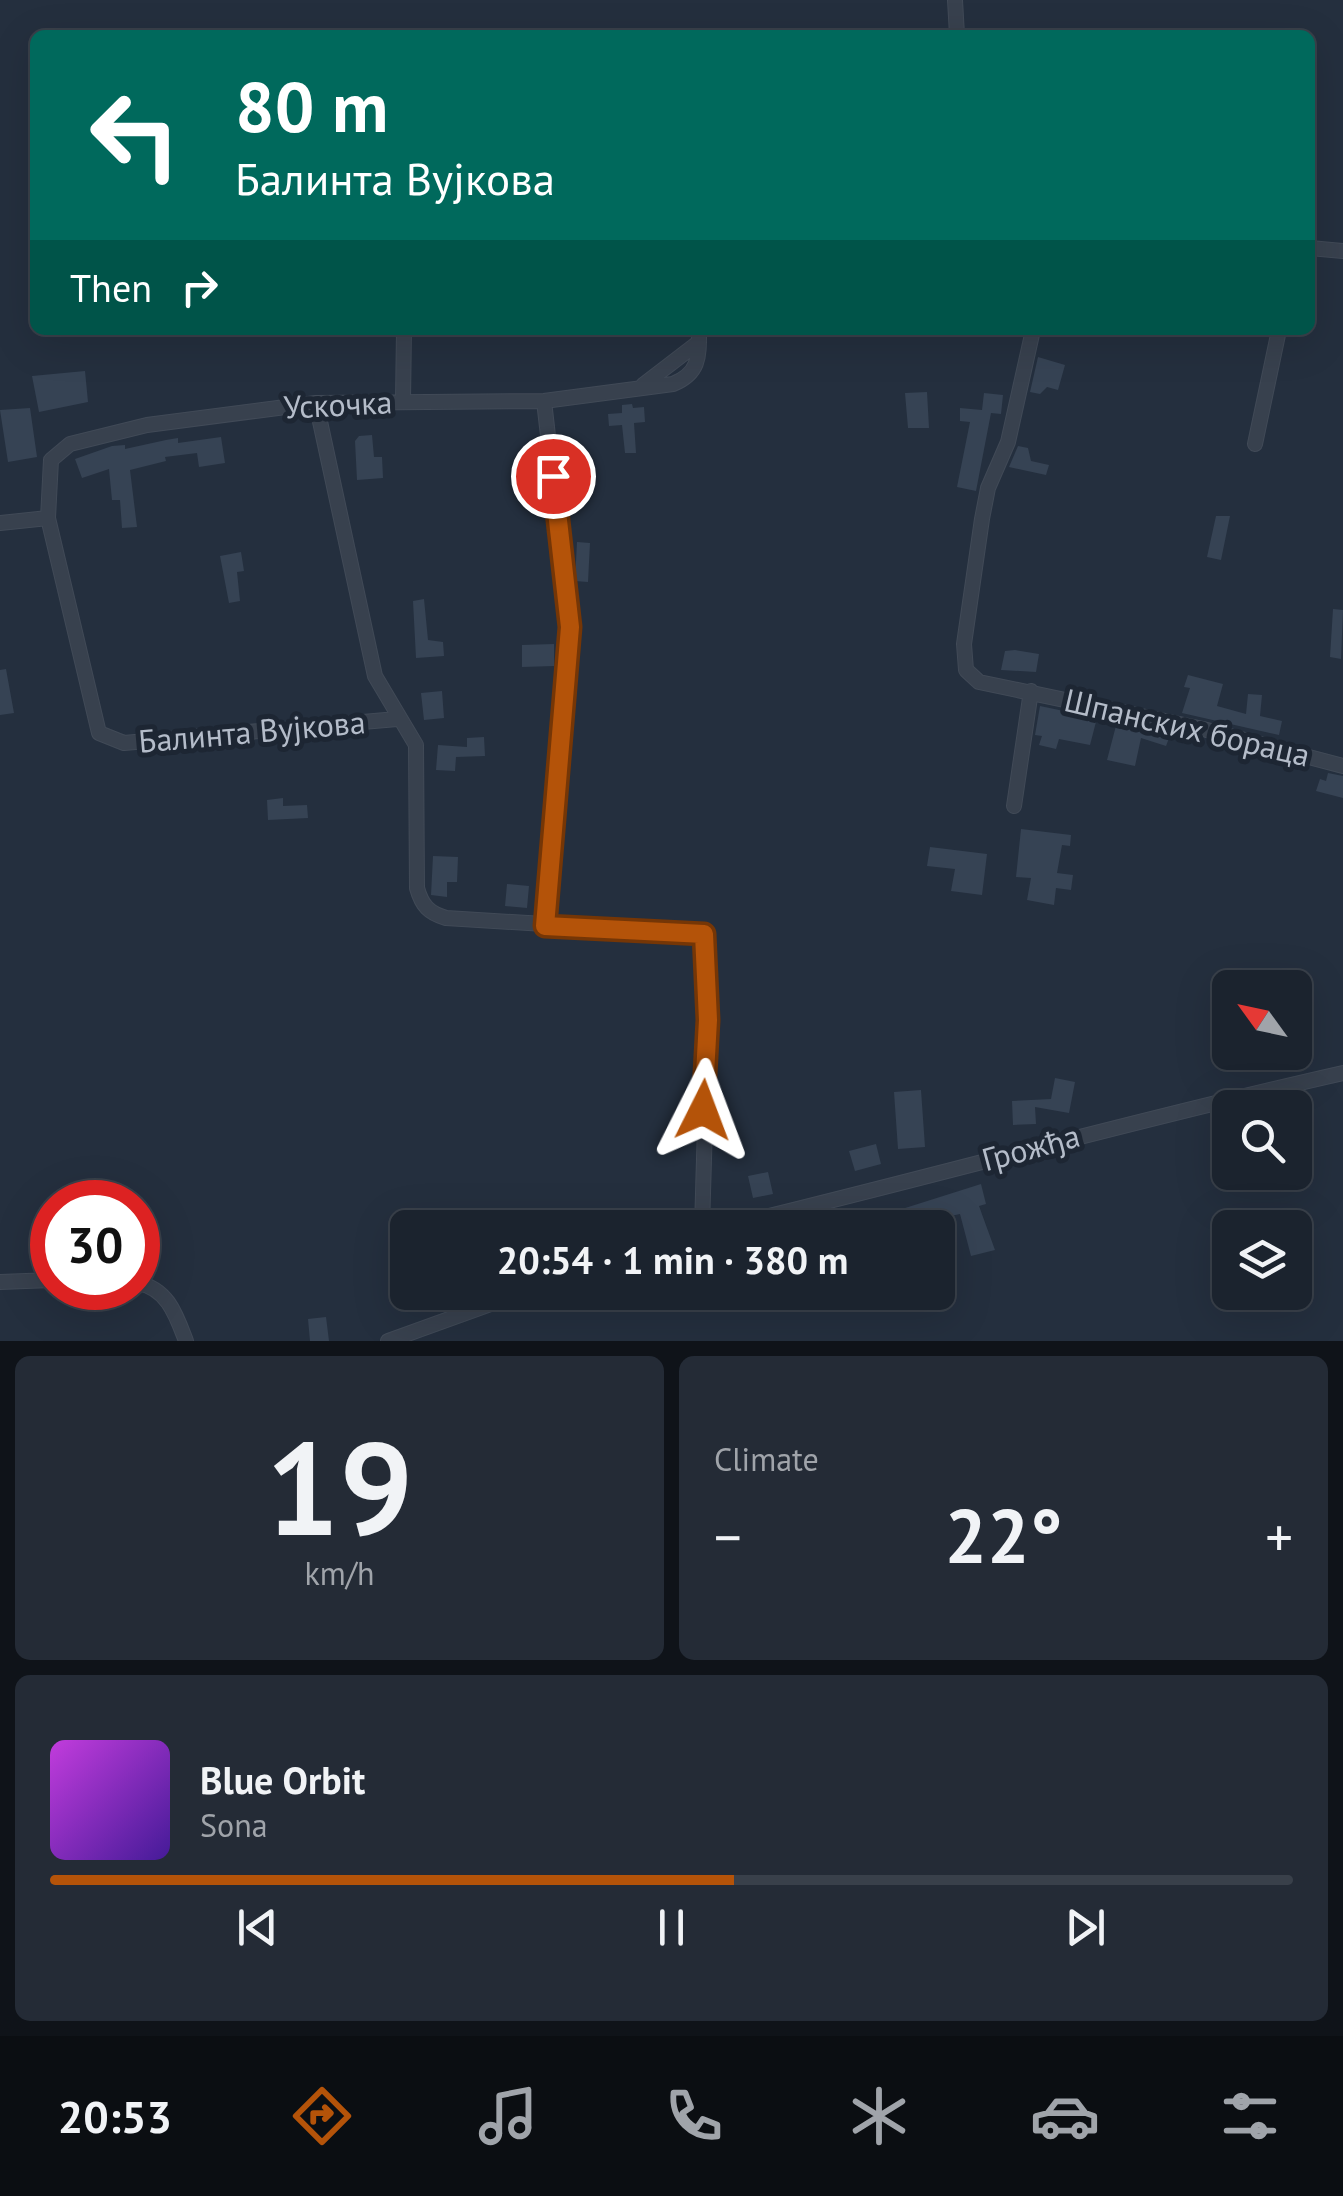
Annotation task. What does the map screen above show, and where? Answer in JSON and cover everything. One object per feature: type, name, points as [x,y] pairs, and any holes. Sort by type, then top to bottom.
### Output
[{"type":"street","points":[[955,0],[958,30]]},
{"type":"street","points":[[1315,248],[1343,251]]},
{"type":"street","points":[[403,401],[404,335]]},
{"type":"street","name":"Шпанских бораца","points":[[1032,335],[1008,442],[988,488],[964,644],[966,670],[979,682],[1203,729],[1342,766]]},
{"type":"street","points":[[1255,444],[1278,335]]},
{"type":"street","points":[[643,385],[699,336]]},
{"type":"street","name":"Ускочка","points":[[48,518],[51,460],[70,444],[146,425],[316,403],[544,400],[688,378],[698,365],[699,336]]},
{"type":"street","points":[[544,400],[570,627],[545,926]]},
{"type":"street","points":[[316,403],[375,676],[397,719]]},
{"type":"street","points":[[0,523],[48,518]]},
{"type":"street","name":"Балинта Вујкова","points":[[48,518],[92,721],[110,741],[397,719],[416,744],[417,888],[422,903],[432,914],[545,926],[704,934],[708,1020],[703,1210]]},
{"type":"street","name":"Шпанских бораца","points":[[1014,806],[1032,691]]},
{"type":"street","points":[[1342,766],[1343,755]]},
{"type":"street","name":"Грожђа","points":[[795,1210],[1134,1120],[1343,1072]]},
{"type":"street","points":[[0,1282],[30,1281]]},
{"type":"street","points":[[160,1294],[171,1302],[186,1341]]},
{"type":"street","points":[[388,1341],[474,1310]]},
{"type":"building","points":[[1038,357],[1065,365],[1058,390],[1047,387],[1040,394],[1030,392]]},
{"type":"building","points":[[85,371],[88,402],[39,412],[32,376]]},
{"type":"building","points":[[927,392],[929,428],[908,428],[905,393]]},
{"type":"building","points":[[984,393],[1003,395],[1001,414],[991,413],[976,491],[957,487],[970,422],[960,421],[960,408],[982,410]]},
{"type":"building","points":[[632,404],[633,408],[644,407],[645,422],[634,423],[636,453],[625,453],[622,425],[609,426],[608,414],[622,413],[622,405]]},
{"type":"building","points":[[30,408],[37,457],[8,462],[0,410]]},
{"type":"building","points":[[372,435],[374,457],[382,457],[383,478],[357,480],[355,441],[359,436]]},
{"type":"building","points":[[221,437],[225,463],[199,467],[197,453],[165,457],[166,461],[130,470],[137,527],[122,528],[120,500],[112,500],[109,469],[82,478],[75,459],[112,446],[125,445],[125,449],[178,438],[178,443]]},
{"type":"building","points":[[1018,446],[1028,448],[1031,461],[1049,465],[1046,475],[1009,467]]},
{"type":"building","points":[[1216,516],[1230,516],[1221,560],[1207,557]]},
{"type":"building","points":[[577,542],[590,543],[588,582],[575,581]]},
{"type":"building","points":[[241,552],[244,571],[237,572],[240,601],[229,603],[220,556]]},
{"type":"building","points":[[424,599],[428,640],[443,642],[444,656],[416,658],[413,601]]},
{"type":"building","points":[[1333,609],[1343,610],[1341,659],[1330,657]]},
{"type":"building","points":[[554,644],[554,666],[522,667],[522,645]]},
{"type":"building","points":[[1005,651],[1039,654],[1036,672],[1001,670]]},
{"type":"building","points":[[6,669],[14,713],[0,715],[0,670]]},
{"type":"building","points":[[1188,675],[1223,684],[1217,706],[1246,714],[1248,694],[1262,695],[1260,716],[1282,721],[1279,735],[1182,713],[1190,688],[1184,687]]},
{"type":"building","points":[[442,691],[444,718],[424,720],[421,693]]},
{"type":"building","points":[[1040,706],[1097,718],[1090,745],[1059,739],[1056,749],[1039,745],[1042,736],[1035,735]]},
{"type":"building","points":[[1117,722],[1171,733],[1166,746],[1141,738],[1135,766],[1107,760]]},
{"type":"building","points":[[484,737],[485,756],[456,757],[455,771],[436,770],[438,745],[467,747],[467,738]]},
{"type":"building","points":[[1328,773],[1343,776],[1343,798],[1316,791],[1320,779],[1326,781]]},
{"type":"building","points":[[283,798],[283,806],[307,805],[308,818],[268,820],[267,800]]},
{"type":"building","points":[[1021,829],[1071,835],[1070,846],[1062,845],[1057,873],[1073,875],[1071,890],[1056,888],[1054,905],[1027,900],[1031,878],[1016,877]]},
{"type":"building","points":[[930,847],[987,854],[982,895],[951,891],[955,869],[927,866]]},
{"type":"building","points":[[433,856],[458,857],[457,882],[447,882],[447,897],[431,895]]},
{"type":"building","points":[[507,884],[529,886],[527,908],[505,906]]},
{"type":"building","points":[[1055,1078],[1075,1082],[1069,1113],[1035,1107],[1036,1124],[1013,1125],[1012,1101],[1051,1099]]},
{"type":"building","points":[[921,1090],[925,1147],[898,1149],[894,1092]]},
{"type":"building","points":[[876,1144],[881,1164],[855,1171],[849,1151]]},
{"type":"building","points":[[768,1172],[773,1194],[753,1198],[748,1176]]},
{"type":"building","points":[[981,1184],[986,1204],[979,1206],[995,1250],[971,1256],[960,1214],[955,1215],[955,1210],[902,1209]]},
{"type":"building","points":[[326,1317],[329,1341],[310,1341],[308,1319]]},
{"type":"route","points":[[553,476],[570,627],[545,926],[704,934],[708,1020],[703,1110]]}]
